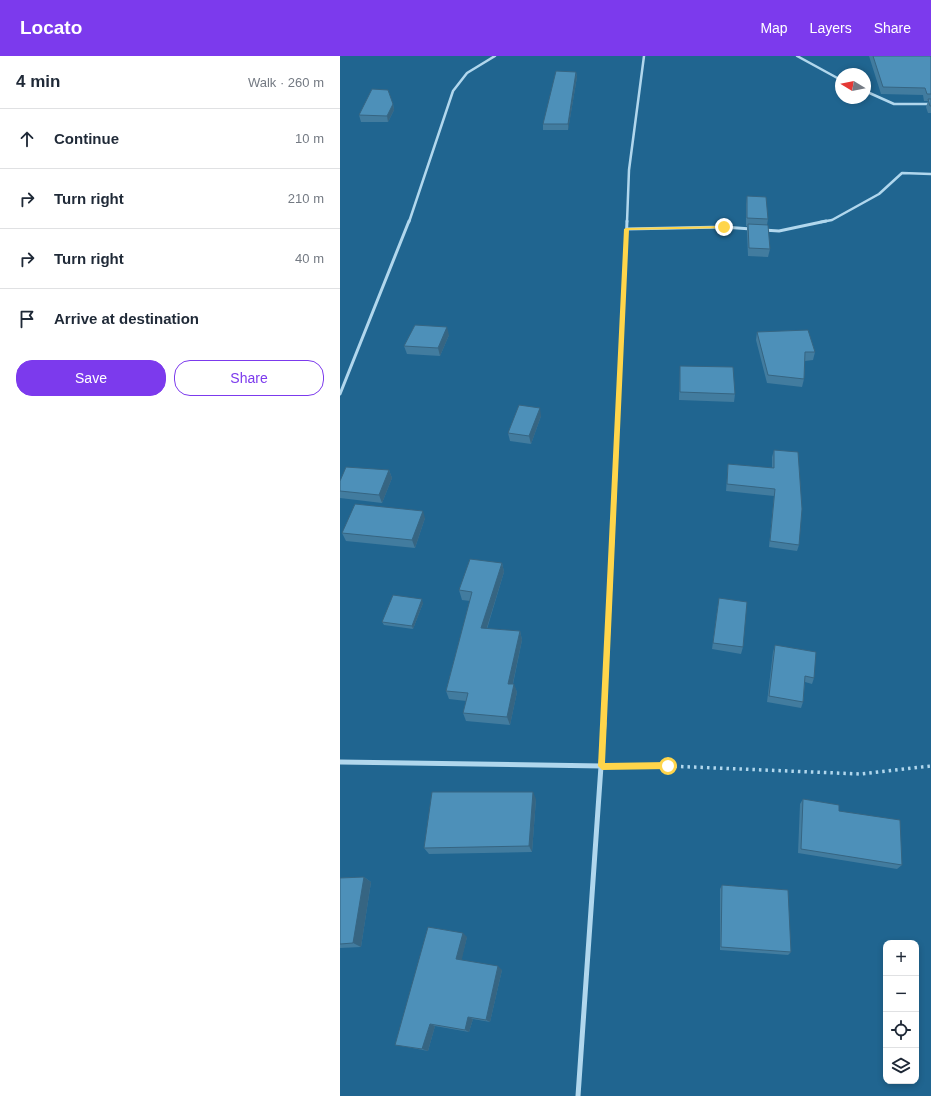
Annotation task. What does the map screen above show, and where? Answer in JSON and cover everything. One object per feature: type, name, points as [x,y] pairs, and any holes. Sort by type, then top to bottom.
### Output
[{"type":"street","points":[[340,394],[409,222],[453,91],[467,73],[495,56]]},
{"type":"street","points":[[578,1096],[602,766],[629,170],[644,56]]},
{"type":"street","points":[[797,56],[835,77]]},
{"type":"street","points":[[871,94],[894,104],[931,104]]},
{"type":"street","points":[[626,229],[724,227],[779,231],[832,220],[879,194],[902,173],[931,174]]},
{"type":"street","points":[[340,762],[602,766]]},
{"type":"path","points":[[602,766],[668,766],[860,774],[931,766]]},
{"type":"building","points":[[873,56],[931,56],[931,94],[927,94],[925,88],[883,87]]},
{"type":"building","points":[[556,71],[576,72],[568,124],[543,124]]},
{"type":"building","points":[[372,89],[388,90],[393,104],[387,116],[359,115]]},
{"type":"building","points":[[928,99],[931,99],[931,106],[930,106]]},
{"type":"building","points":[[747,196],[766,197],[768,219],[747,218]]},
{"type":"building","points":[[748,224],[768,225],[770,249],[749,248]]},
{"type":"building","points":[[415,325],[447,327],[438,348],[404,346]]},
{"type":"building","points":[[808,330],[815,352],[805,352],[804,379],[768,375],[757,332]]},
{"type":"building","points":[[680,366],[733,367],[735,394],[680,392]]},
{"type":"building","points":[[519,405],[540,408],[529,436],[508,433]]},
{"type":"building","points":[[774,450],[798,452],[802,509],[799,545],[770,541],[775,489],[727,484],[728,464],[774,468]]},
{"type":"building","points":[[346,467],[389,470],[379,495],[340,491],[340,481]]},
{"type":"building","points":[[355,504],[423,511],[412,540],[342,533]]},
{"type":"building","points":[[470,559],[502,563],[481,628],[520,631],[508,684],[514,684],[507,717],[463,713],[468,693],[446,691],[472,592],[459,590]]},
{"type":"building","points":[[393,595],[422,599],[412,626],[382,622]]},
{"type":"building","points":[[719,598],[747,602],[743,647],[713,643]]},
{"type":"building","points":[[775,645],[816,652],[814,678],[805,676],[803,702],[769,696]]},
{"type":"building","points":[[432,792],[533,792],[529,846],[424,848]]},
{"type":"building","points":[[803,799],[839,805],[839,811],[900,820],[902,865],[801,849]]},
{"type":"building","points":[[364,877],[353,943],[340,944],[340,878]]},
{"type":"building","points":[[722,885],[788,890],[791,952],[721,947]]},
{"type":"building","points":[[428,927],[463,933],[456,959],[498,966],[486,1020],[468,1017],[465,1030],[430,1024],[422,1049],[395,1045]]},
{"type":"route","points":[[668,766],[602,766],[626,229],[664,227],[724,227]]}]
